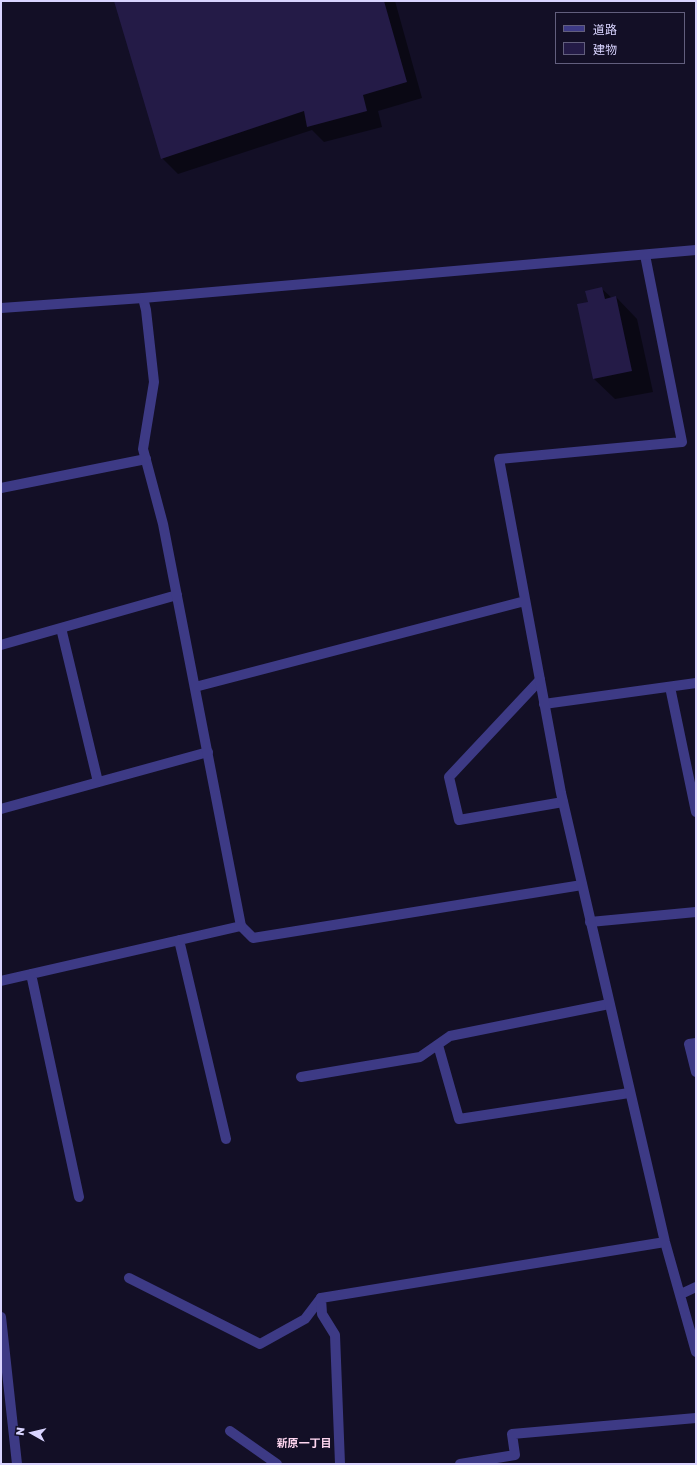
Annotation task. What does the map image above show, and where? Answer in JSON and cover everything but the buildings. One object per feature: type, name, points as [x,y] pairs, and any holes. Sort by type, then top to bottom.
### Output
[{"type":"street","points":[[1,308],[143,298],[696,250]]},
{"type":"street","points":[[645,255],[682,442],[499,459],[563,802],[629,1093],[665,1242],[681,1294],[696,1352]]},
{"type":"street","points":[[143,298],[146,310],[154,382],[143,449],[163,524],[241,926],[252,938],[582,885]]},
{"type":"street","points":[[1,488],[146,459]]},
{"type":"street","points":[[1,645],[177,596]]},
{"type":"street","points":[[195,687],[525,601]]},
{"type":"street","points":[[60,628],[98,782]]},
{"type":"street","points":[[540,680],[449,777],[459,820],[563,802]]},
{"type":"street","points":[[544,704],[696,683]]},
{"type":"street","points":[[670,687],[696,812]]},
{"type":"street","points":[[1,809],[208,752]]},
{"type":"street","points":[[590,922],[696,912]]},
{"type":"street","points":[[1,981],[241,926]]},
{"type":"street","points":[[179,940],[226,1139]]},
{"type":"street","points":[[31,974],[79,1197]]},
{"type":"street","points":[[301,1077],[420,1057],[450,1036],[609,1004]]},
{"type":"street","points":[[696,1043],[689,1044],[696,1072]]},
{"type":"street","points":[[438,1045],[459,1119],[629,1093]]},
{"type":"street","points":[[129,1278],[260,1344],[305,1319],[321,1298],[665,1242]]},
{"type":"street","points":[[681,1294],[696,1287]]},
{"type":"street","points":[[321,1298],[322,1314],[336,1335],[340,1464]]},
{"type":"street","points":[[1,1316],[17,1464]]},
{"type":"street","points":[[460,1464],[515,1455],[512,1434],[696,1418]]},
{"type":"street","points":[[230,1431],[277,1464]]},
{"type":"district","name":"新原一丁目","points":[[304,1444]]}]
